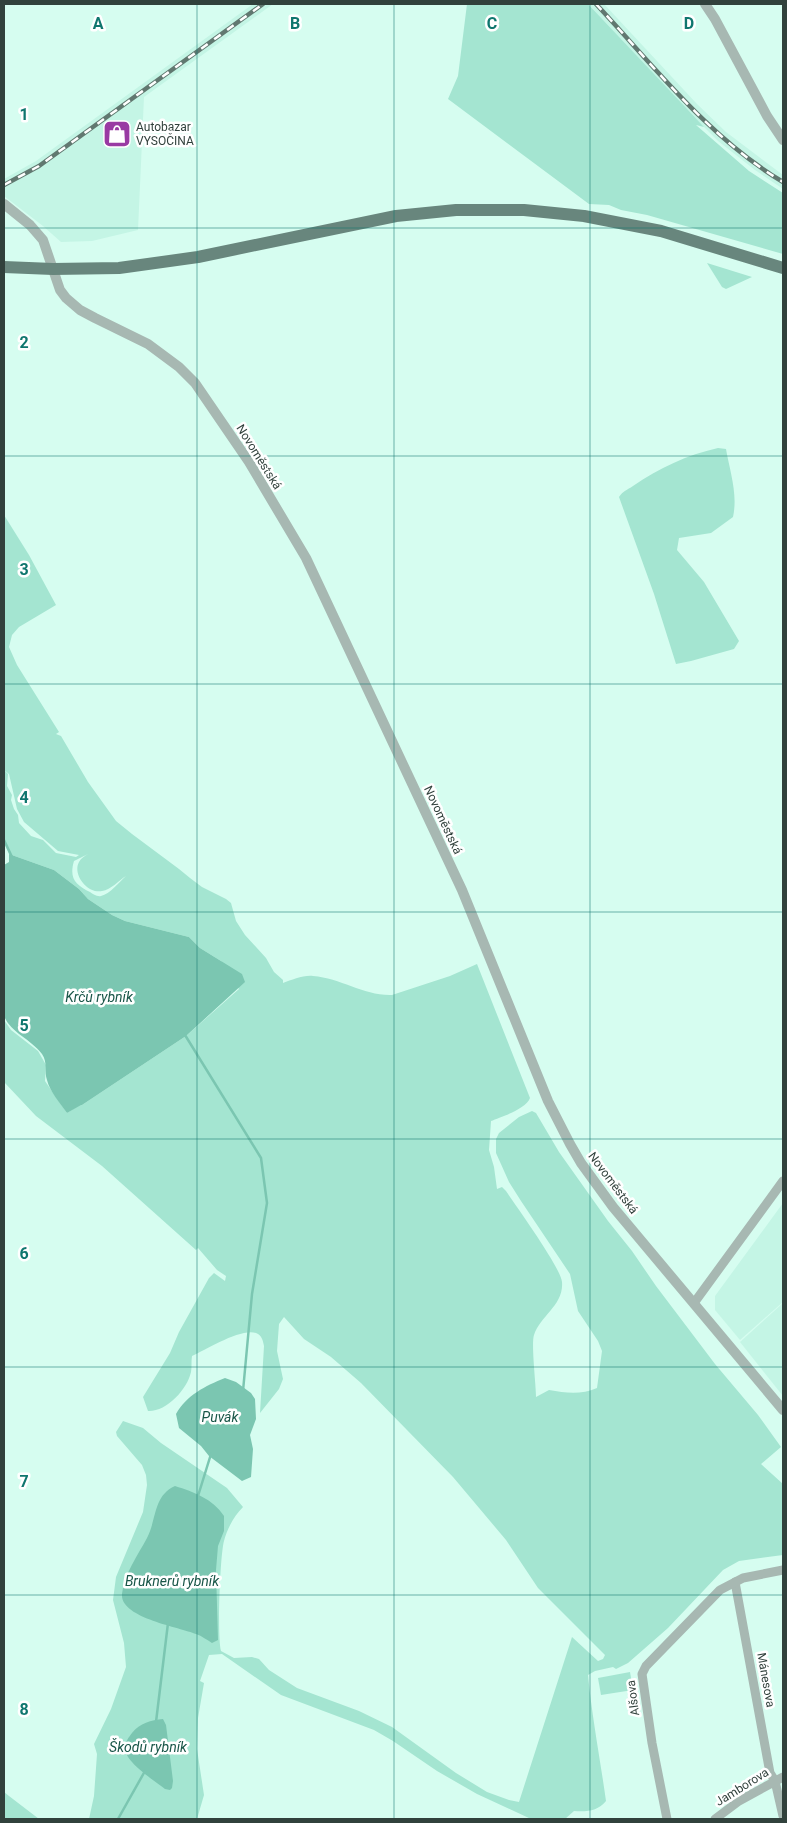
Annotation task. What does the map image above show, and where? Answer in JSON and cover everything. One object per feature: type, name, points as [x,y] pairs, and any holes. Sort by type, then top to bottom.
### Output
[{"type":"main road","points":[[4,267],[53,269],[119,268],[198,257],[396,216],[456,210],[524,210],[584,216],[661,231],[783,268]]},
{"type":"street","points":[[705,4],[715,19],[766,116],[783,140]]},
{"type":"street","name":"Novoměstská","points":[[4,204],[30,224],[43,240],[60,290],[72,304],[95,318],[148,344],[179,367],[195,383],[249,462],[306,558],[462,890],[548,1101],[562,1130],[582,1163],[613,1207],[783,1410]]},
{"type":"street","points":[[694,1303],[783,1181]]},
{"type":"street","points":[[735,1582],[742,1578],[783,1570]]},
{"type":"street","name":"Mánesova","points":[[735,1582],[770,1773],[779,1779],[783,1816]]},
{"type":"street","name":"Alšova","points":[[667,1819],[642,1674],[646,1666],[720,1590],[735,1582]]},
{"type":"street","name":"Jamborova","points":[[715,1819],[739,1801],[779,1779]]},
{"type":"shaded area","name":"Autobazar VYSOČINA","points":[[253,4],[273,4],[144,97],[138,230],[92,241],[61,242],[4,196],[4,179],[36,161]]},
{"type":"shaded area","points":[[467,4],[588,4],[704,127],[696,125],[749,171],[783,193],[783,254],[647,215],[621,210],[609,205],[589,204],[448,99],[458,76]]},
{"type":"shaded area","points":[[588,4],[604,4],[697,104],[726,132],[783,175],[783,189],[718,141]]},
{"type":"shaded area","points":[[707,263],[752,277],[726,289],[722,287]]},
{"type":"shaded area","points":[[718,448],[726,449],[735,500],[733,517],[711,533],[679,538],[677,550],[704,582],[739,641],[734,649],[676,664],[654,594],[619,497],[643,479],[663,468],[695,454]]},
{"type":"shaded area","points":[[4,515],[29,555],[56,605],[19,627],[12,635],[9,647],[17,665],[59,732],[56,734],[61,736],[88,782],[116,821],[202,887],[231,903],[236,921],[245,935],[266,958],[274,972],[283,980],[283,983],[301,977],[323,977],[372,993],[392,995],[450,976],[477,964],[530,1098],[519,1109],[491,1121],[489,1150],[497,1189],[502,1187],[506,1191],[554,1264],[562,1282],[562,1290],[556,1304],[541,1322],[534,1335],[533,1355],[536,1397],[549,1390],[573,1393],[597,1388],[602,1351],[598,1341],[578,1311],[570,1274],[509,1182],[496,1153],[496,1139],[499,1133],[519,1117],[532,1111],[536,1113],[559,1152],[656,1286],[781,1447],[761,1464],[783,1484],[783,1555],[739,1561],[723,1570],[668,1628],[628,1663],[616,1669],[613,1667],[595,1671],[588,1675],[606,1801],[596,1809],[574,1811],[565,1819],[531,1819],[477,1794],[437,1771],[374,1730],[281,1695],[222,1654],[209,1655],[200,1681],[204,1683],[198,1718],[197,1749],[204,1795],[197,1819],[89,1819],[94,1796],[97,1754],[94,1744],[111,1709],[126,1667],[124,1643],[113,1600],[116,1577],[143,1512],[147,1485],[142,1465],[117,1436],[116,1432],[123,1421],[143,1428],[161,1443],[227,1488],[243,1507],[229,1527],[223,1549],[219,1614],[221,1651],[234,1658],[252,1657],[259,1659],[269,1670],[297,1688],[359,1711],[392,1727],[456,1773],[487,1792],[519,1802],[572,1637],[598,1661],[603,1659],[605,1655],[538,1588],[506,1540],[453,1477],[361,1383],[331,1357],[304,1339],[284,1317],[279,1324],[277,1351],[283,1379],[279,1389],[260,1413],[264,1346],[260,1335],[250,1332],[233,1336],[192,1356],[189,1379],[180,1393],[162,1408],[148,1411],[143,1397],[170,1353],[179,1332],[209,1278],[214,1273],[225,1281],[226,1276],[217,1270],[198,1248],[196,1250],[102,1166],[36,1116],[4,1082],[4,1020],[11,1030],[38,1051],[46,1065],[45,1081],[67,1113],[186,1036],[239,989],[221,961],[200,948],[189,937],[125,921],[88,899],[79,889],[54,870],[9,854],[4,843]],"holes":[[[4,770],[9,774],[17,809],[24,822],[58,851],[79,855],[76,857],[56,853],[43,840],[31,836],[19,823],[18,815],[11,800],[12,795],[7,786],[8,774]],[[88,854],[82,858],[77,867],[83,883],[92,890],[105,890],[126,876],[104,895],[97,896],[80,887],[74,880],[72,872],[74,861]]]},
{"type":"shaded area","points":[[783,1203],[783,1302],[740,1340],[715,1310],[715,1296]]},
{"type":"shaded area","points":[[783,1303],[783,1396],[740,1342]]},
{"type":"shaded area","points":[[630,1672],[633,1690],[601,1695],[598,1678]]},
{"type":"shaded area","points":[[4,1792],[9,1796],[39,1819],[4,1819]]},
{"type":"water","name":"Krčů rybník","points":[[9,854],[54,870],[79,889],[88,899],[125,921],[189,937],[200,948],[242,974],[245,982],[186,1036],[67,1113],[50,1089],[42,1054],[11,1027],[4,1016],[4,865],[9,862]]},
{"type":"water","name":"Puvák","points":[[225,1378],[236,1382],[251,1393],[255,1399],[256,1419],[250,1435],[253,1449],[251,1477],[242,1481],[209,1456],[201,1446],[179,1428],[176,1414],[191,1396],[210,1384]]},
{"type":"water","name":"Bruknerů rybník","points":[[175,1486],[209,1501],[224,1516],[224,1531],[218,1546],[216,1570],[218,1640],[212,1643],[188,1631],[140,1615],[130,1609],[124,1602],[122,1594],[125,1579],[147,1538],[159,1502],[168,1490]]},
{"type":"water","name":"Škodů rybník","points":[[163,1719],[166,1725],[173,1781],[170,1790],[165,1789],[147,1776],[134,1764],[129,1758],[125,1747],[128,1738],[142,1724]]},
{"type":"waterway","points":[[4,840],[12,857]]},
{"type":"waterway","points":[[185,1035],[261,1158],[267,1203],[252,1294],[243,1391]]},
{"type":"waterway","points":[[198,1496],[211,1454]]},
{"type":"waterway","points":[[156,1722],[168,1623]]},
{"type":"waterway","points":[[118,1819],[145,1771]]},
{"type":"railway","points":[[4,185],[39,166],[263,4]]},
{"type":"railway","points":[[596,4],[661,76],[707,123],[756,164],[783,182]]},
{"type":"place","name":"Autobazar VYSOČINA","points":[[117,134]]}]
